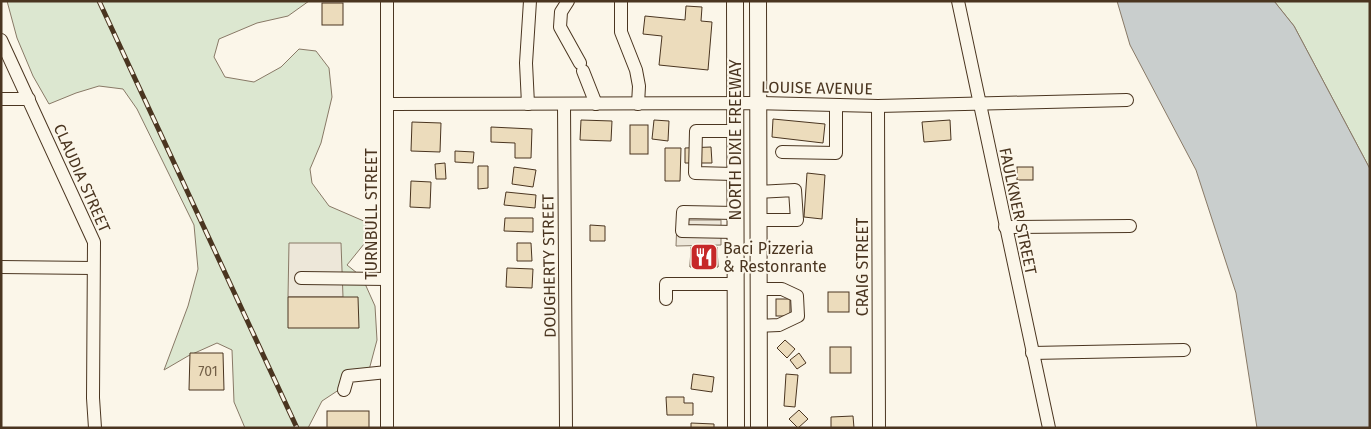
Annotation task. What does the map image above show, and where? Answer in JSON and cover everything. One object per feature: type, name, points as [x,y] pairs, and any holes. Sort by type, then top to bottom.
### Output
[{"type":"main road","name":"NORTH DIXIE FREEWAY","points":[[735,1],[736,428]]},
{"type":"main road","name":"NORTH DIXIE FREEWAY","points":[[758,1],[759,428]]},
{"type":"street","name":"TURNBULL STREET","points":[[386,428],[387,1]]},
{"type":"street","points":[[528,104],[526,63],[530,1]]},
{"type":"street","points":[[568,1],[561,12],[560,27],[582,67],[596,104]]},
{"type":"street","points":[[621,1],[621,32],[636,70],[639,86],[638,104]]},
{"type":"street","name":"FAULKNER STREET","points":[[958,1],[1049,428]]},
{"type":"street","name":"CLAUDIA STREET","points":[[1,40],[94,242],[93,398],[95,428]]},
{"type":"street","points":[[1,99],[29,98]]},
{"type":"street","name":"LOUISE AVENUE","points":[[387,104],[757,103],[878,106],[1126,100]]},
{"type":"street","name":"DOUGHERTY STREET","points":[[564,104],[566,428]]},
{"type":"street","points":[[782,152],[836,153],[836,105]]},
{"type":"street","name":"CRAIG STREET","points":[[878,106],[878,428]]},
{"type":"street","points":[[734,131],[696,131],[695,173],[734,174]]},
{"type":"street","points":[[758,192],[795,190],[797,220],[758,220]]},
{"type":"street","points":[[735,213],[683,212],[682,231],[735,232]]},
{"type":"street","points":[[1005,227],[1130,226]]},
{"type":"street","points":[[1,267],[93,268]]},
{"type":"street","points":[[301,278],[387,279]]},
{"type":"street","points":[[666,300],[666,284],[735,284]]},
{"type":"street","points":[[758,289],[782,289],[797,296],[798,316],[780,325],[758,326]]},
{"type":"street","points":[[1032,353],[1184,350]]},
{"type":"street","points":[[344,390],[348,376],[387,372]]},
{"type":"green space","points":[[7,1],[309,1],[288,16],[257,23],[219,39],[214,57],[225,77],[254,82],[281,67],[299,49],[316,51],[329,68],[332,97],[321,143],[310,169],[312,183],[329,206],[366,222],[364,244],[347,265],[362,277],[375,306],[377,340],[369,370],[322,401],[308,428],[245,428],[234,402],[232,350],[217,343],[188,356],[164,370],[188,306],[198,269],[194,225],[137,109],[123,89],[99,86],[49,104],[33,76],[17,38]]},
{"type":"green space","points":[[1274,1],[1370,1],[1370,169],[1294,26]]},
{"type":"shaded area","points":[[1117,1],[1274,1],[1294,26],[1370,169],[1370,428],[1257,428],[1236,293],[1196,170],[1130,45]]},
{"type":"shaded area","points":[[677,220],[721,220],[721,245],[676,246]]},
{"type":"shaded area","points":[[289,243],[341,243],[343,297],[288,297]]},
{"type":"building","points":[[322,3],[343,3],[343,25],[322,25]]},
{"type":"building","points":[[686,6],[702,7],[701,21],[712,22],[708,70],[659,65],[662,36],[643,34],[645,16],[685,20]]},
{"type":"building","points":[[773,119],[825,124],[823,143],[772,137]]},
{"type":"building","points":[[581,120],[612,121],[611,141],[580,140]]},
{"type":"building","points":[[654,120],[669,121],[668,141],[652,139]]},
{"type":"building","points":[[950,120],[951,140],[924,142],[922,122]]},
{"type":"building","points":[[412,122],[441,123],[440,152],[411,151]]},
{"type":"building","points":[[630,125],[648,125],[648,154],[630,154]]},
{"type":"building","points":[[491,127],[532,129],[531,158],[515,158],[515,143],[491,142]]},
{"type":"building","points":[[711,147],[712,163],[685,163],[685,148]]},
{"type":"building","points":[[665,148],[681,148],[680,181],[665,181]]},
{"type":"building","points":[[455,151],[474,152],[473,163],[455,162]]},
{"type":"building","points":[[445,163],[446,179],[436,179],[435,164]]},
{"type":"building","points":[[478,166],[488,166],[488,188],[478,189]]},
{"type":"building","points":[[514,167],[536,170],[533,187],[512,184]]},
{"type":"building","points":[[1017,167],[1033,167],[1033,180],[1017,180]]},
{"type":"building","points":[[807,173],[825,175],[822,219],[804,217]]},
{"type":"building","points":[[411,181],[431,182],[430,208],[410,207]]},
{"type":"building","points":[[506,192],[536,195],[535,208],[504,205]]},
{"type":"building","points":[[505,218],[533,218],[533,232],[504,231]]},
{"type":"building","points":[[590,225],[605,226],[605,241],[590,241]]},
{"type":"building","points":[[517,243],[531,243],[532,261],[517,261]]},
{"type":"building","name":"Baci Pizzeria & Restonrante","points":[[691,247],[717,247],[718,267],[690,267]]},
{"type":"building","points":[[507,268],[533,269],[532,288],[506,287]]},
{"type":"building","points":[[828,292],[849,292],[849,312],[828,312]]},
{"type":"building","points":[[288,297],[358,297],[359,328],[288,328]]},
{"type":"building","points":[[776,299],[790,299],[790,316],[776,316]]},
{"type":"building","points":[[785,340],[795,349],[787,358],[777,348]]},
{"type":"building","points":[[830,347],[851,347],[851,373],[830,373]]},
{"type":"building","points":[[190,353],[223,353],[224,390],[189,390]]},
{"type":"building","points":[[799,353],[806,363],[797,369],[790,360]]},
{"type":"building","points":[[693,374],[714,377],[712,392],[691,389]]},
{"type":"building","points":[[786,374],[798,375],[795,407],[784,406]]},
{"type":"building","points":[[666,397],[684,397],[684,403],[693,403],[693,415],[667,415]]},
{"type":"building","points":[[799,410],[808,419],[798,428],[789,419]]},
{"type":"building","points":[[327,411],[369,411],[369,428],[327,428]]},
{"type":"building","points":[[853,416],[854,428],[831,428],[831,417]]},
{"type":"building","points":[[691,423],[714,424],[714,428],[691,428]]},
{"type":"railway","points":[[99,1],[297,428]]},
{"type":"place","name":"Baci Pizzeria & Restonrante","points":[[704,257]]}]
